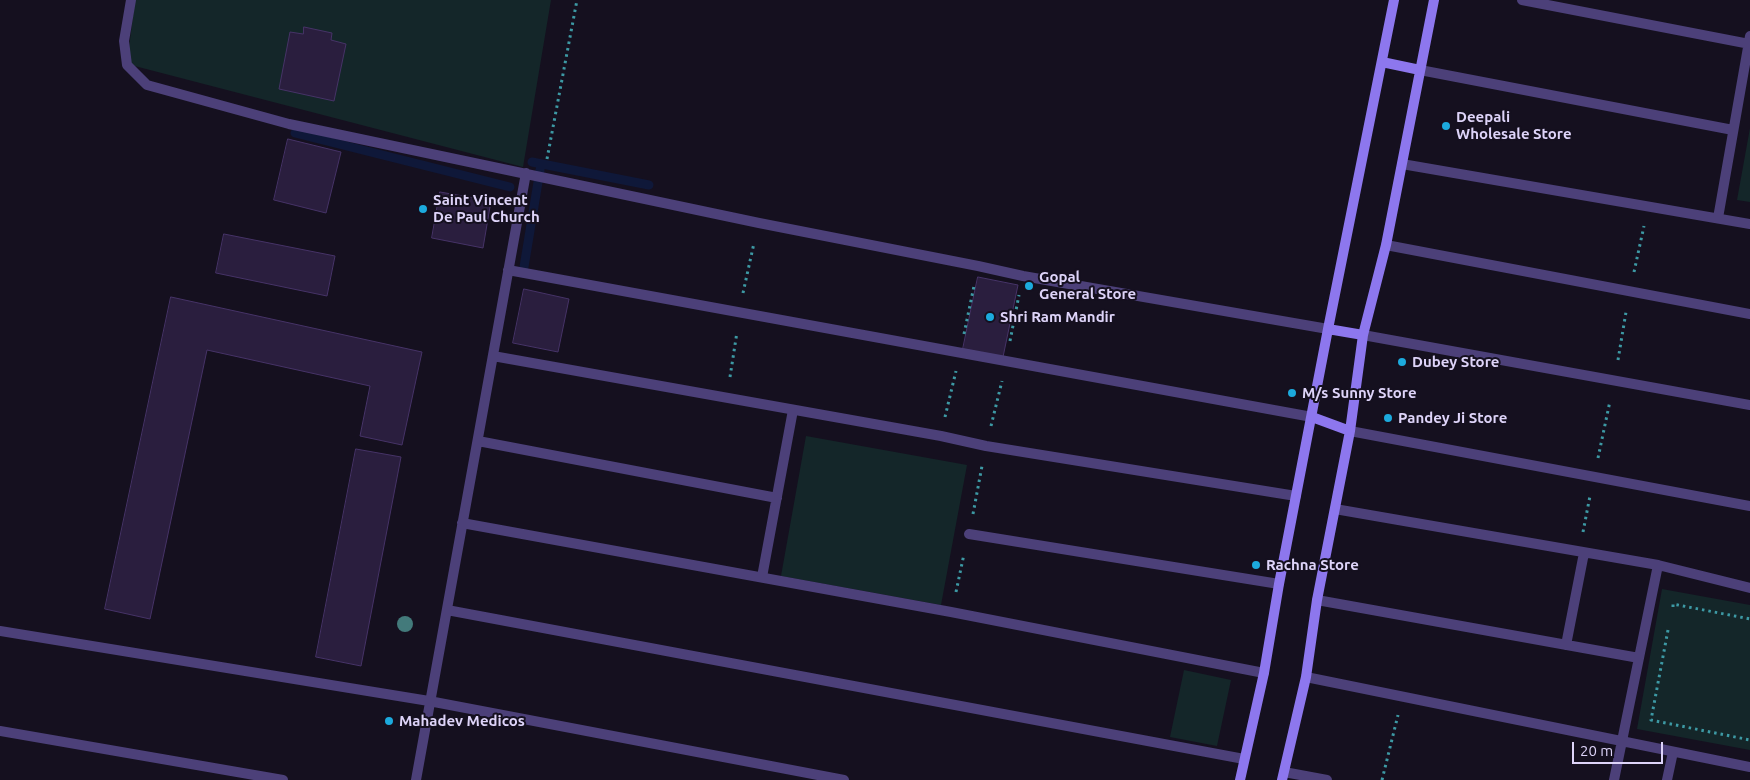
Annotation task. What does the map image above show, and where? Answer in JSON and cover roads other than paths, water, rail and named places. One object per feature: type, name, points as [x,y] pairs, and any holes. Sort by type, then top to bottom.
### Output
[{"type":"street","points":[[131,0],[124,41],[127,65],[147,85],[289,124],[749,221],[1023,276],[1750,405]]},
{"type":"street","points":[[1240,780],[1264,673],[1279,584],[1328,329],[1394,0]]},
{"type":"street","points":[[1327,780],[1283,776],[1306,677],[1317,600],[1350,431],[1363,335],[1386,245],[1434,0]]},
{"type":"street","points":[[1522,0],[1749,41],[1718,218]]},
{"type":"street","points":[[1382,62],[1733,130]]},
{"type":"street","points":[[1402,164],[1750,224]]},
{"type":"street","points":[[416,780],[526,173]]},
{"type":"street","points":[[1386,245],[1750,314]]},
{"type":"street","points":[[508,270],[1312,417],[1350,431],[1750,506]]},
{"type":"street","points":[[493,356],[941,436],[986,446],[1296,496]]},
{"type":"street","points":[[762,577],[792,410]]},
{"type":"street","points":[[478,441],[776,498]]},
{"type":"street","points":[[1335,509],[1658,565],[1750,588]]},
{"type":"street","points":[[462,523],[762,577],[1264,673]]},
{"type":"street","points":[[969,534],[1279,584]]},
{"type":"street","points":[[1566,645],[1584,553]]},
{"type":"street","points":[[1614,780],[1658,565]]},
{"type":"street","points":[[1317,600],[1639,658]]},
{"type":"street","points":[[447,610],[1244,759]]},
{"type":"street","points":[[0,631],[429,701],[844,780]]},
{"type":"street","points":[[1306,677],[1750,768]]},
{"type":"street","points":[[0,731],[283,780]]},
{"type":"street","points":[[1668,780],[1674,752]]},
{"type":"street","points":[[213,780],[216,768]]},
{"type":"waterway","points":[[295,133],[510,187]]},
{"type":"waterway","points":[[532,162],[649,185]]},
{"type":"waterway","points":[[523,273],[540,170]]},
{"type":"place","name":"Deepali Wholesale Store","points":[[1446,126]]},
{"type":"place","name":"Saint Vincent De Paul Church","points":[[423,209]]},
{"type":"place","name":"Gopal General Store","points":[[1029,286]]},
{"type":"place","name":"Shri Ram Mandir","points":[[990,317]]},
{"type":"place","name":"Dubey Store","points":[[1402,362]]},
{"type":"place","name":"M/s Sunny Store","points":[[1292,393]]},
{"type":"place","name":"Pandey Ji Store","points":[[1388,418]]},
{"type":"place","name":"Rachna Store","points":[[1256,565]]},
{"type":"place","name":"Mahadev Medicos","points":[[389,721]]}]
